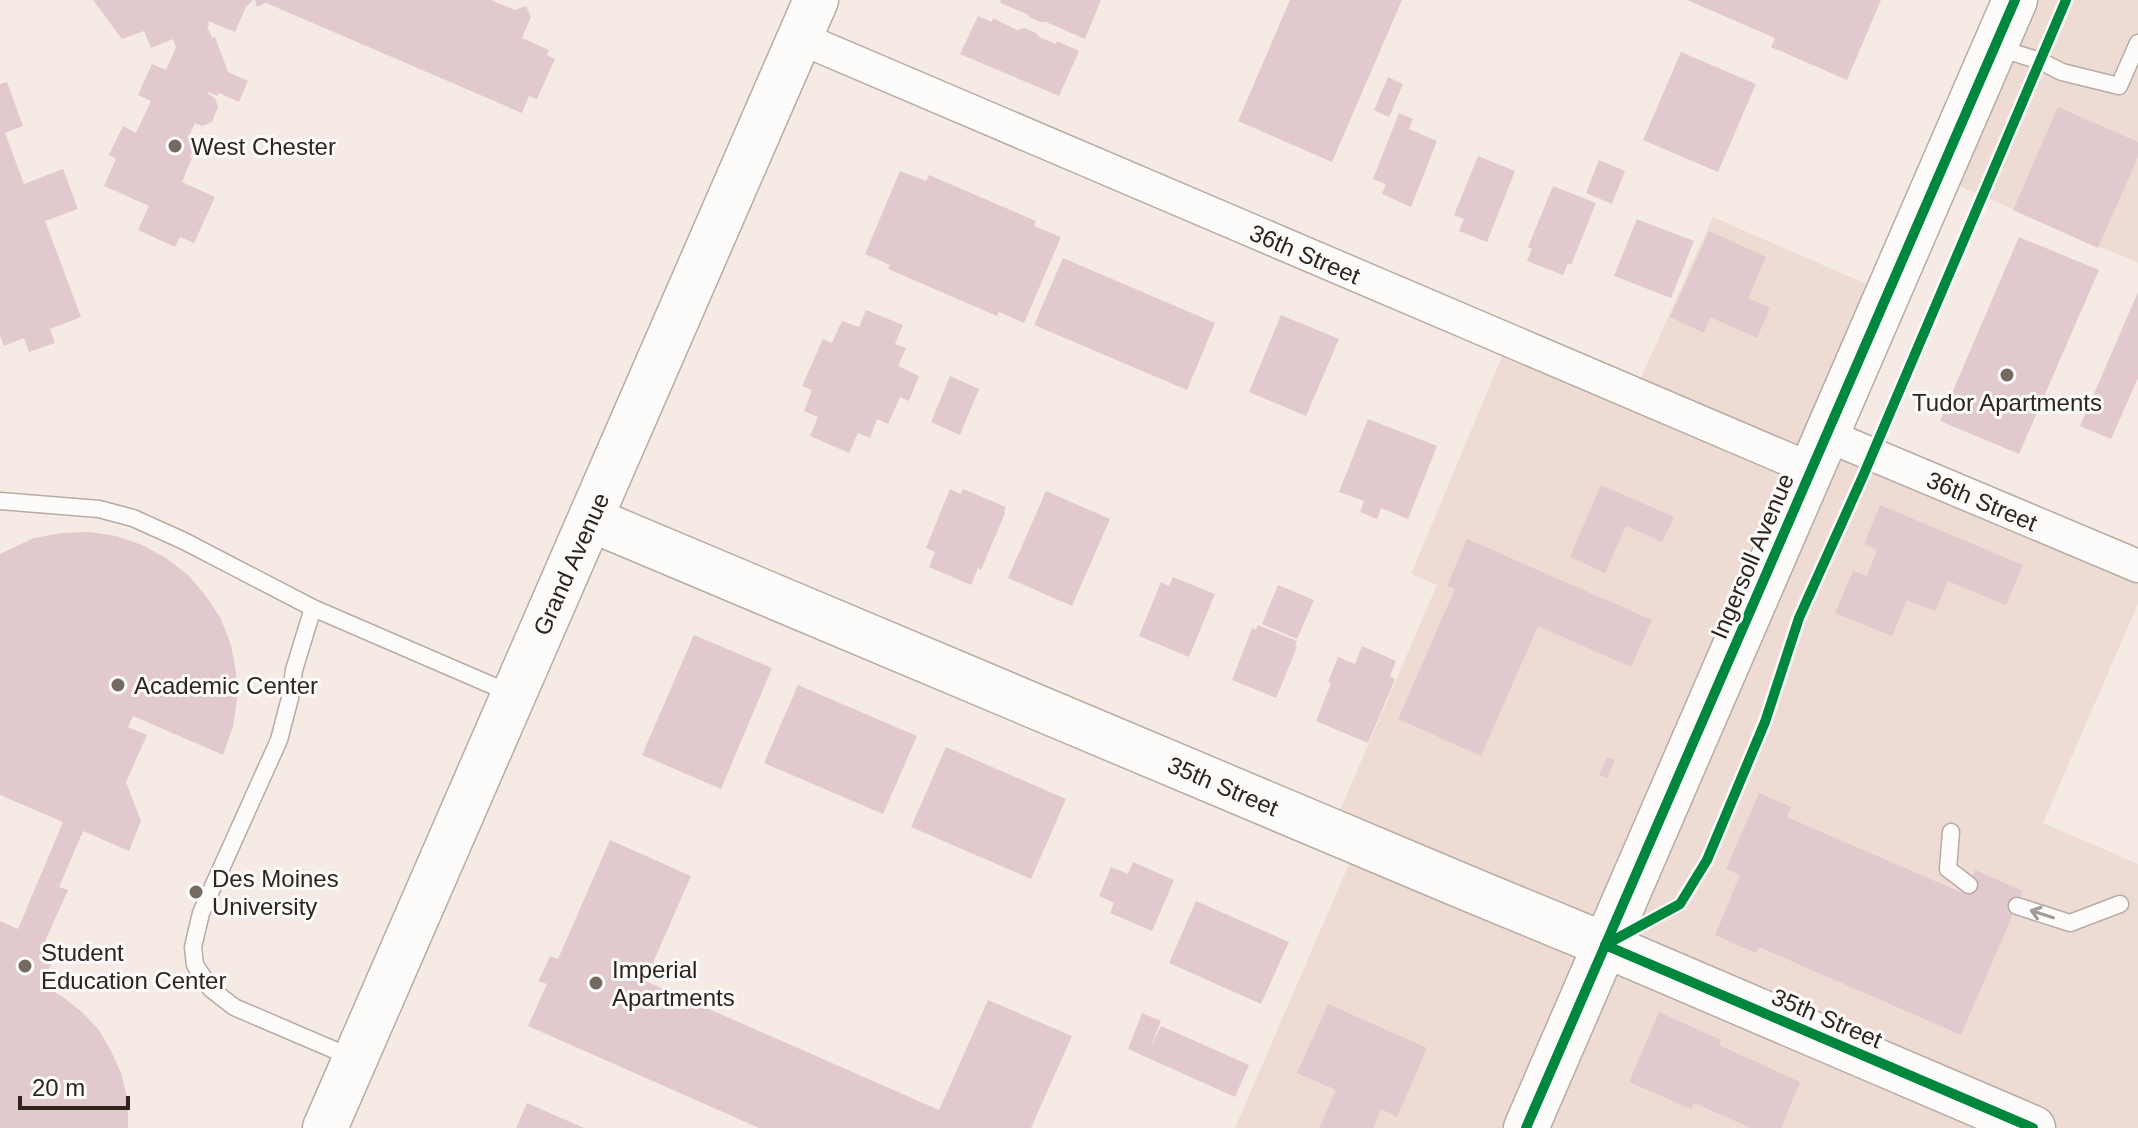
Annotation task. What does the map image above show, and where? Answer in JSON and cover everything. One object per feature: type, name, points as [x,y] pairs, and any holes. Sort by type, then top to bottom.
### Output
[{"type":"main road","name":"Ingersoll Avenue","points":[[1526,1128],[2015,0]]},
{"type":"main road","name":"Grand Avenue","points":[[325,1128],[808,19]]},
{"type":"main road","name":"35th Street","points":[[590,519],[2033,1128]]},
{"type":"street","name":"36th Street","points":[[808,19],[1819,452],[2138,566]]},
{"type":"lane","points":[[1994,47],[2040,61],[2062,72],[2119,86],[2138,43]]},
{"type":"lane","points":[[0,501],[99,509],[133,518],[313,608],[513,694]]},
{"type":"lane","points":[[313,608],[294,670],[279,740],[201,913],[193,947],[195,965],[211,989],[234,1007],[355,1059]]},
{"type":"lane","points":[[1951,832],[1948,869],[1969,885]]},
{"type":"lane","points":[[2017,906],[2070,923],[2120,904]]},
{"type":"shaded area","points":[[2015,0],[2138,0],[2138,263],[1938,177]]},
{"type":"shaded area","points":[[1713,217],[1887,293],[1826,435],[2138,566],[2138,604],[2043,823],[2138,864],[2138,1128],[1235,1128],[1358,843],[1331,831],[1437,585],[1411,574],[1509,340],[1634,393]]},
{"type":"building","points":[[93,0],[253,0],[246,7],[235,32],[208,21],[207,26],[212,38],[215,37],[228,72],[248,81],[239,102],[209,92],[218,107],[212,122],[202,126],[195,123],[188,138],[197,142],[182,182],[215,197],[194,243],[180,237],[175,247],[138,230],[149,206],[104,186],[116,159],[109,155],[123,126],[136,133],[151,101],[138,95],[152,64],[166,70],[176,47],[173,39],[151,48],[144,31],[122,39]]},
{"type":"building","points":[[255,0],[491,0],[515,10],[526,6],[531,17],[522,38],[549,50],[547,55],[555,59],[537,99],[529,96],[522,113],[266,3],[257,7]]},
{"type":"building","points":[[1001,0],[1101,0],[1085,39],[1031,18],[1000,3]]},
{"type":"building","points":[[1290,0],[1402,0],[1332,162],[1238,121]]},
{"type":"building","points":[[1687,0],[1881,0],[1847,80],[1771,47],[1775,38]]},
{"type":"building","points":[[978,16],[992,22],[993,18],[1017,30],[1024,28],[1039,37],[1079,51],[1059,96],[960,54]]},
{"type":"building","points":[[1681,52],[1756,84],[1718,172],[1643,140]]},
{"type":"building","points":[[1388,77],[1403,84],[1389,117],[1374,110]]},
{"type":"building","points":[[7,82],[23,126],[5,133],[24,184],[63,169],[78,209],[45,221],[81,317],[50,329],[55,343],[29,352],[24,338],[4,346],[0,336],[0,84]]},
{"type":"building","points":[[2058,107],[2138,142],[2138,157],[2098,248],[2013,210]]},
{"type":"building","points":[[1399,113],[1413,119],[1409,129],[1437,141],[1411,207],[1382,194],[1386,184],[1373,179]]},
{"type":"building","points":[[1478,156],[1515,171],[1487,242],[1459,231],[1464,219],[1454,215]]},
{"type":"building","points":[[1599,160],[1625,171],[1612,204],[1586,193]]},
{"type":"building","points":[[900,171],[926,181],[929,175],[1036,221],[1034,226],[1061,237],[1024,323],[999,312],[997,316],[888,269],[890,265],[865,254]]},
{"type":"building","points":[[1553,186],[1596,203],[1571,265],[1568,263],[1563,275],[1527,261],[1532,249],[1528,247]]},
{"type":"building","points":[[1637,219],[1694,241],[1671,298],[1614,276]]},
{"type":"building","points":[[1709,231],[1766,257],[1748,298],[1770,308],[1757,338],[1710,317],[1704,333],[1670,317]]},
{"type":"building","name":"Tudor Apartments","points":[[2019,237],[2099,270],[2019,454],[1940,421]]},
{"type":"building","points":[[1063,258],[1215,323],[1187,390],[1034,325]]},
{"type":"building","points":[[2138,292],[2138,378],[2111,439],[2080,426]]},
{"type":"building","points":[[866,310],[903,325],[895,344],[906,348],[898,366],[919,376],[909,401],[900,397],[888,424],[877,419],[870,438],[858,433],[849,453],[810,436],[818,417],[804,411],[812,390],[802,386],[823,339],[832,343],[842,321],[859,327]]},
{"type":"building","points":[[1281,315],[1339,339],[1306,416],[1249,392]]},
{"type":"building","points":[[950,376],[979,389],[960,435],[931,422]]},
{"type":"building","points":[[1368,419],[1437,446],[1408,519],[1381,508],[1377,519],[1360,512],[1364,501],[1339,492]]},
{"type":"building","points":[[1601,485],[1674,517],[1662,542],[1626,526],[1605,573],[1570,557]]},
{"type":"building","points":[[950,489],[961,494],[963,489],[1006,507],[981,570],[978,568],[971,585],[929,567],[935,552],[926,548]]},
{"type":"building","points":[[1046,491],[1110,519],[1072,606],[1008,578]]},
{"type":"building","points":[[1880,505],[2023,565],[2006,605],[1948,581],[1935,611],[1907,600],[1892,636],[1835,613],[1853,571],[1867,576],[1877,550],[1864,544]]},
{"type":"building","name":"Academic Center","points":[[89,532],[116,536],[166,558],[188,575],[206,596],[221,619],[231,645],[237,699],[233,727],[223,755],[133,716],[128,727],[147,735],[126,782],[141,821],[129,851],[83,831],[59,887],[68,890],[45,941],[59,946],[42,985],[82,1012],[99,1030],[121,1073],[128,1101],[128,1128],[0,1128],[0,921],[18,929],[63,822],[0,795],[0,554],[34,538]]},
{"type":"building","points":[[1467,539],[1652,620],[1631,667],[1538,626],[1481,756],[1398,719],[1455,589],[1447,586]]},
{"type":"building","points":[[1173,577],[1215,594],[1189,657],[1139,636],[1161,582],[1169,586]]},
{"type":"building","points":[[1278,585],[1314,600],[1297,639],[1262,624]]},
{"type":"building","points":[[1258,625],[1297,641],[1276,698],[1232,680],[1252,628],[1256,630]]},
{"type":"building","points":[[694,635],[772,668],[721,789],[642,755]]},
{"type":"building","points":[[1362,646],[1396,661],[1390,676],[1395,679],[1368,743],[1316,721],[1338,657],[1355,664]]},
{"type":"building","points":[[798,685],[917,736],[883,814],[764,763]]},
{"type":"building","points":[[946,747],[1066,799],[1031,879],[911,827]]},
{"type":"building","points":[[1607,757],[1615,760],[1607,778],[1599,775]]},
{"type":"building","points":[[1759,793],[1791,807],[1787,817],[1965,894],[1975,870],[2023,891],[1961,1035],[1759,947],[1756,953],[1715,935],[1740,875],[1726,869]]},
{"type":"building","name":"Imperial Apartments","points":[[610,840],[691,876],[645,981],[939,1110],[988,1000],[1072,1036],[1031,1128],[759,1128],[528,1026],[547,984],[538,981],[550,956],[558,959]]},
{"type":"building","points":[[1133,862],[1174,880],[1152,931],[1110,913],[1114,903],[1099,896],[1111,867],[1128,874]]},
{"type":"building","points":[[1196,901],[1289,942],[1261,1004],[1169,963]]},
{"type":"building","points":[[1328,1004],[1427,1048],[1397,1117],[1381,1109],[1373,1128],[1319,1128],[1336,1090],[1297,1073]]},
{"type":"building","points":[[1659,1012],[1721,1040],[1719,1045],[1800,1082],[1781,1128],[1751,1128],[1694,1103],[1691,1109],[1629,1082]]},
{"type":"building","points":[[1142,1013],[1161,1021],[1150,1048],[1161,1026],[1249,1065],[1235,1097],[1128,1049]]},
{"type":"building","points":[[527,1103],[584,1128],[516,1128]]},
{"type":"cycle path","points":[[1526,1128],[2015,0]]},
{"type":"cycle path","points":[[1605,945],[1680,904],[1707,860],[1765,722],[1799,618],[1863,476],[2066,0]]},
{"type":"cycle path","points":[[1605,945],[2033,1128]]},
{"type":"place","name":"West Chester","points":[[175,146]]},
{"type":"place","name":"Tudor Apartments","points":[[2007,375]]},
{"type":"place","name":"Academic Center","points":[[118,685]]},
{"type":"place","name":"Des Moines University","points":[[196,892]]},
{"type":"place","name":"Student Education Center","points":[[25,966]]},
{"type":"place","name":"Imperial Apartments","points":[[596,983]]}]
